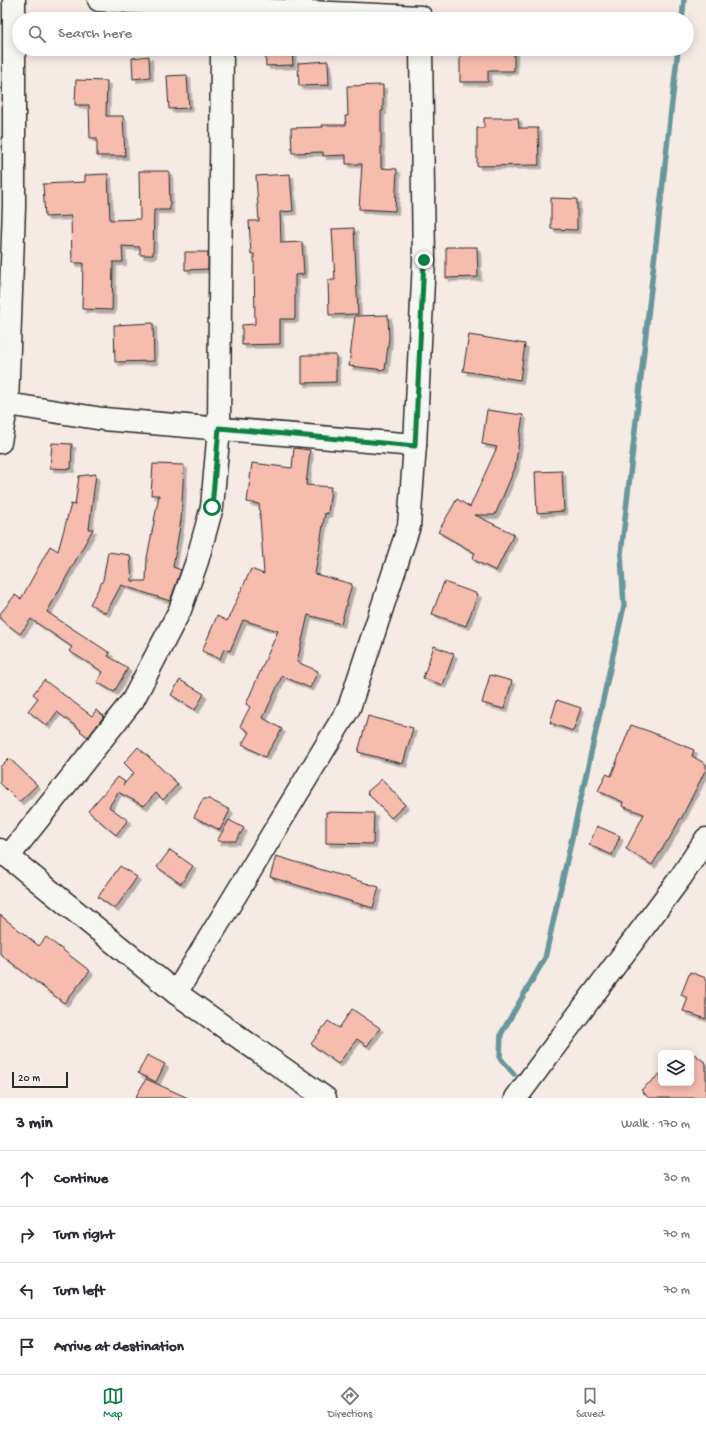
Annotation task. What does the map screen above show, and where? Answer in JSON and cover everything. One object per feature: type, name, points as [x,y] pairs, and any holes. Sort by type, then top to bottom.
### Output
[{"type":"street","points":[[14,0],[14,12]]},
{"type":"street","points":[[99,0],[222,9],[421,12]]},
{"type":"street","points":[[0,442],[7,404],[14,206],[14,56]]},
{"type":"street","points":[[222,56],[219,428],[212,507],[197,561],[180,610],[133,700],[4,853],[176,993],[325,1098]]},
{"type":"street","points":[[176,993],[349,708],[409,526],[415,446],[424,260],[421,56]]},
{"type":"street","points":[[7,404],[103,419],[415,446]]},
{"type":"street","points":[[516,1098],[681,877],[706,839]]},
{"type":"building","points":[[149,56],[150,77],[133,79],[132,58]]},
{"type":"building","points":[[265,56],[292,56],[293,65],[266,66]]},
{"type":"building","points":[[460,56],[514,56],[514,71],[488,71],[488,82],[460,82]]},
{"type":"building","points":[[328,61],[329,85],[299,86],[298,63]]},
{"type":"building","points":[[187,75],[189,108],[169,109],[167,76]]},
{"type":"building","points":[[76,80],[107,81],[106,116],[123,116],[125,156],[97,156],[97,138],[90,138],[89,105],[75,105]]},
{"type":"building","points":[[383,85],[383,111],[381,111],[381,168],[397,169],[395,211],[359,209],[362,164],[346,164],[346,155],[323,156],[323,152],[292,153],[291,128],[323,127],[322,125],[346,125],[345,116],[348,116],[347,86]]},
{"type":"building","points":[[484,118],[518,118],[519,128],[538,128],[539,165],[477,166],[477,128],[484,128]]},
{"type":"building","points":[[139,171],[169,171],[170,210],[154,210],[153,255],[140,255],[140,247],[122,246],[123,262],[113,262],[112,310],[82,309],[83,263],[72,263],[71,216],[45,217],[43,184],[85,182],[85,175],[108,174],[110,220],[140,219]]},
{"type":"building","points":[[290,174],[293,211],[280,212],[281,243],[302,242],[304,274],[295,275],[295,319],[280,319],[280,344],[242,345],[242,325],[255,324],[254,254],[251,254],[249,221],[259,221],[256,176]]},
{"type":"building","points":[[551,198],[577,199],[577,230],[551,229]]},
{"type":"building","points":[[354,228],[358,314],[329,315],[328,280],[335,280],[332,229]]},
{"type":"building","points":[[446,247],[477,247],[478,277],[446,278]]},
{"type":"building","points":[[185,252],[208,252],[208,269],[185,270]]},
{"type":"building","points":[[388,315],[389,338],[385,370],[349,366],[355,316]]},
{"type":"building","points":[[153,323],[154,361],[115,362],[114,325]]},
{"type":"building","points":[[469,335],[525,344],[520,380],[463,371]]},
{"type":"building","points":[[302,355],[336,355],[336,382],[302,383]]},
{"type":"building","points":[[487,410],[523,415],[515,468],[495,515],[475,515],[514,534],[496,571],[472,559],[475,553],[438,532],[457,499],[470,507],[497,447],[482,444]]},
{"type":"building","points":[[52,443],[72,444],[71,469],[50,468]]},
{"type":"building","points":[[294,448],[310,450],[306,485],[331,487],[328,514],[325,513],[315,574],[352,584],[341,624],[308,615],[297,662],[318,671],[310,688],[282,676],[263,718],[282,729],[265,757],[242,744],[249,732],[240,726],[250,707],[246,704],[278,631],[243,620],[230,651],[224,649],[220,659],[202,651],[217,616],[227,621],[251,569],[264,574],[259,504],[247,502],[252,463],[292,468]]},
{"type":"building","points":[[153,464],[184,465],[181,520],[173,567],[181,570],[170,601],[121,585],[106,613],[90,604],[103,580],[108,552],[130,555],[132,581],[146,581],[147,558],[159,495],[151,495]]},
{"type":"building","points":[[562,471],[564,511],[537,513],[535,472]]},
{"type":"building","points":[[96,474],[89,529],[93,529],[47,612],[110,653],[108,656],[128,668],[114,692],[97,682],[103,672],[69,651],[72,647],[31,619],[20,634],[0,619],[0,614],[15,595],[21,599],[50,546],[58,551],[71,504],[75,505],[79,476]]},
{"type":"building","points":[[444,582],[478,594],[466,626],[432,614]]},
{"type":"building","points":[[434,646],[454,654],[443,685],[423,678]]},
{"type":"building","points":[[490,675],[512,681],[504,709],[482,703]]},
{"type":"building","points":[[44,680],[92,716],[96,710],[104,716],[88,737],[57,712],[47,726],[28,711],[38,698],[33,694]]},
{"type":"building","points":[[180,680],[204,694],[195,710],[171,695]]},
{"type":"building","points":[[557,700],[581,708],[573,731],[550,723]]},
{"type":"building","points":[[368,716],[413,728],[403,764],[358,752]]},
{"type":"building","points":[[631,725],[694,750],[692,756],[706,764],[706,769],[681,819],[652,865],[626,849],[644,814],[622,806],[623,802],[598,791],[606,774],[611,776]]},
{"type":"building","points":[[138,747],[178,784],[163,800],[156,793],[144,806],[118,792],[109,807],[128,820],[116,835],[88,811],[118,777],[125,782],[123,785],[134,773],[124,763]]},
{"type":"building","points":[[9,758],[37,785],[19,802],[0,783],[0,767]]},
{"type":"building","points":[[382,779],[405,805],[391,818],[367,792]]},
{"type":"building","points":[[203,799],[209,799],[230,810],[220,830],[194,817]]},
{"type":"building","points":[[326,812],[374,813],[373,844],[326,843]]},
{"type":"building","points":[[229,820],[244,828],[236,841],[217,841]]},
{"type":"building","points":[[597,826],[620,836],[612,855],[589,845]]},
{"type":"building","points":[[170,850],[193,866],[181,884],[157,867]]},
{"type":"building","points":[[276,856],[379,887],[373,908],[270,877]]},
{"type":"building","points":[[120,866],[137,877],[115,909],[98,897]]},
{"type":"building","points":[[0,915],[39,946],[46,937],[90,971],[64,1003],[0,954]]},
{"type":"building","points":[[690,972],[706,978],[706,1019],[683,1011],[688,998],[681,995]]},
{"type":"building","points":[[352,1009],[380,1028],[367,1046],[357,1039],[338,1064],[311,1044],[328,1021],[339,1028]]},
{"type":"building","points":[[694,1054],[706,1063],[706,1098],[649,1098],[641,1090],[658,1076],[658,1086],[694,1086]]},
{"type":"building","points":[[147,1055],[165,1064],[156,1082],[138,1073]]},
{"type":"building","points":[[146,1079],[188,1098],[135,1098]]},
{"type":"waterway","points":[[683,12],[684,0]]},
{"type":"waterway","points":[[514,1074],[500,1058],[501,1034],[545,958],[624,606],[621,554],[677,56]]},
{"type":"route","points":[[212,507],[219,428],[415,446],[424,260]]}]
